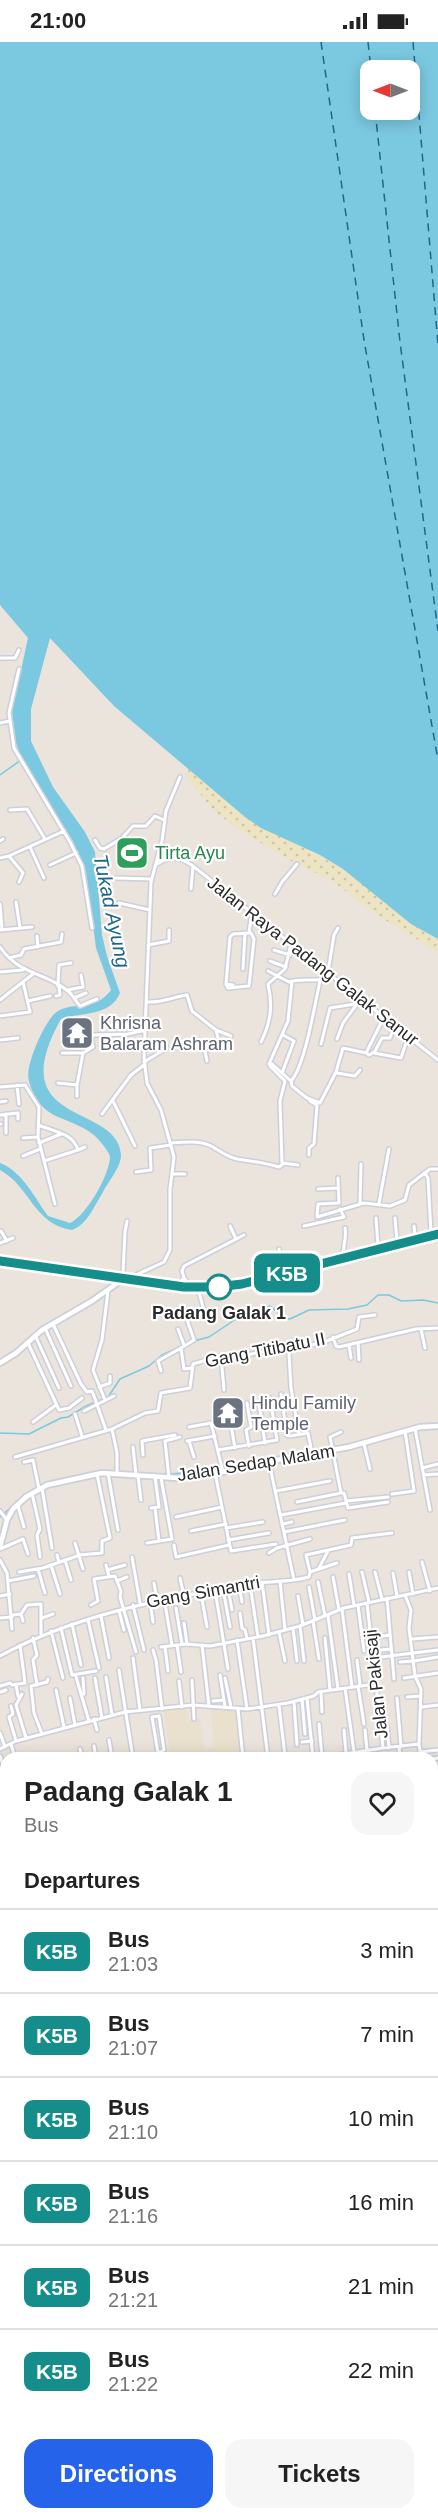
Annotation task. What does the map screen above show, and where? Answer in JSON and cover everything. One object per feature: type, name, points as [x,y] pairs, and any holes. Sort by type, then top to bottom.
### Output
[{"type":"highway","points":[[0,1259],[198,1287],[242,1284],[343,1255],[436,1233]]},
{"type":"highway","points":[[135,1278],[233,1282],[436,1233]]},
{"type":"street","points":[[0,658],[15,658],[19,650]]},
{"type":"street","points":[[19,669],[14,685],[10,721],[14,748],[64,831],[84,871],[92,928]]},
{"type":"street","points":[[0,723],[10,721]]},
{"type":"street","points":[[135,1278],[161,1264],[169,1255],[174,1157],[161,1110],[147,1083],[144,1064],[151,879],[159,854],[164,820],[180,777]]},
{"type":"street","points":[[10,810],[27,809],[45,838]]},
{"type":"street","points":[[94,840],[100,848],[104,849],[122,838],[133,826],[147,825],[155,816],[164,820]]},
{"type":"street","points":[[0,858],[64,831]]},
{"type":"street","points":[[30,847],[44,878]]},
{"type":"street","points":[[50,865],[76,853]]},
{"type":"street","points":[[155,866],[164,859],[159,854]]},
{"type":"street","points":[[9,856],[22,873],[19,882]]},
{"type":"street","name":"Jalan Raya Padang Galak Sanur","points":[[164,859],[179,858],[193,866],[438,1060]]},
{"type":"street","points":[[276,894],[282,882],[297,864]]},
{"type":"street","points":[[191,889],[193,866]]},
{"type":"street","points":[[116,878],[151,879]]},
{"type":"street","points":[[16,902],[20,928]]},
{"type":"street","points":[[119,903],[150,910]]},
{"type":"street","points":[[0,904],[1,930],[32,927]]},
{"type":"street","points":[[243,969],[252,913]]},
{"type":"street","points":[[291,1081],[296,1075],[308,1037],[320,981],[330,973],[334,935],[338,928]]},
{"type":"street","points":[[148,945],[169,940],[169,930]]},
{"type":"street","points":[[9,958],[21,955],[24,949],[62,942],[62,934]]},
{"type":"street","points":[[233,934],[253,934],[249,986],[228,988],[226,984],[230,937],[233,934]]},
{"type":"street","points":[[37,936],[38,947]]},
{"type":"street","points":[[261,1042],[270,1019],[272,1003],[268,984],[286,967],[291,943]]},
{"type":"street","points":[[0,947],[9,958],[24,969],[68,990],[81,1006],[97,999]]},
{"type":"street","points":[[274,950],[290,955]]},
{"type":"street","points":[[270,961],[286,967]]},
{"type":"street","points":[[56,996],[60,995],[59,965],[71,963]]},
{"type":"street","points":[[0,972],[24,969]]},
{"type":"street","points":[[268,971],[286,981],[299,979],[320,981]]},
{"type":"street","points":[[0,1000],[33,974]]},
{"type":"street","points":[[68,990],[83,987],[81,975]]},
{"type":"street","points":[[269,1064],[290,1014],[292,981]]},
{"type":"street","points":[[0,1016],[30,1012],[23,982]]},
{"type":"street","points":[[226,984],[233,985]]},
{"type":"street","points":[[74,998],[86,993]]},
{"type":"street","points":[[147,1002],[161,1003],[171,998],[187,995],[190,1009],[216,1030],[231,1036]]},
{"type":"street","points":[[28,1001],[50,996]]},
{"type":"street","points":[[337,1039],[343,1023],[361,999]]},
{"type":"street","points":[[321,1044],[330,1008],[358,1003]]},
{"type":"street","points":[[366,1053],[384,1017]]},
{"type":"street","points":[[308,1098],[321,1102],[336,1072],[344,1047],[369,1055],[374,1052],[382,1038],[390,1038],[394,1025]]},
{"type":"street","points":[[62,1053],[83,1053],[93,1047],[91,1038],[93,1035],[146,1030]]},
{"type":"street","points":[[207,1061],[205,1052],[220,1046],[216,1030]]},
{"type":"street","points":[[282,1073],[294,1041],[283,1035]]},
{"type":"street","points":[[374,1052],[402,1058],[408,1036]]},
{"type":"street","points":[[0,1040],[18,1038]]},
{"type":"street","points":[[102,1114],[131,1075],[167,1048]]},
{"type":"street","points":[[77,1096],[83,1053]]},
{"type":"street","points":[[283,1164],[280,1101],[285,1081],[271,1064],[291,1081],[292,1086],[317,1105],[314,1144],[309,1148],[309,1155]]},
{"type":"street","points":[[336,1072],[355,1076],[360,1070]]},
{"type":"street","points":[[58,1083],[77,1084]]},
{"type":"street","points":[[17,1085],[20,1104]]},
{"type":"street","points":[[0,1087],[26,1085],[39,1107],[38,1137],[55,1204]]},
{"type":"street","points":[[0,1102],[6,1101]]},
{"type":"street","points":[[112,1101],[135,1146]]},
{"type":"street","points":[[0,1115],[18,1113],[18,1119]]},
{"type":"street","points":[[6,1114],[6,1133]]},
{"type":"street","points":[[38,1125],[74,1140],[78,1150]]},
{"type":"street","points":[[39,1143],[62,1134]]},
{"type":"street","points":[[23,1138],[38,1137]]},
{"type":"street","points":[[136,1172],[151,1170],[150,1148],[171,1144],[200,1143],[213,1146],[218,1152],[237,1159],[249,1159],[279,1167],[283,1164],[298,1165]]},
{"type":"street","points":[[44,1161],[85,1147]]},
{"type":"street","points":[[23,1156],[40,1149]]},
{"type":"street","points":[[379,1203],[389,1149]]},
{"type":"street","points":[[360,1204],[361,1164]]},
{"type":"street","points":[[339,1203],[318,1204],[317,1217],[360,1204],[379,1203],[388,1207],[405,1200],[408,1187],[424,1173],[430,1169],[438,1169]]},
{"type":"street","points":[[424,1173],[428,1178],[436,1233]]},
{"type":"street","points":[[172,1174],[184,1174]]},
{"type":"street","points":[[304,1226],[344,1217],[339,1203],[338,1178]]},
{"type":"street","points":[[318,1189],[337,1188]]},
{"type":"street","points":[[376,1218],[378,1246]]},
{"type":"street","points":[[395,1218],[397,1241]]},
{"type":"street","points":[[0,1363],[12,1357],[35,1335],[109,1289],[123,1276],[125,1232],[128,1221]]},
{"type":"street","points":[[230,1226],[236,1239]]},
{"type":"street","points":[[414,1226],[415,1237]]},
{"type":"street","points":[[343,1255],[343,1247],[347,1240],[345,1228]]},
{"type":"street","points":[[1,1231],[7,1241]]},
{"type":"street","points":[[184,1281],[182,1270],[184,1266],[244,1235]]},
{"type":"street","points":[[0,1243],[13,1239]]},
{"type":"street","points":[[279,1249],[286,1271]]},
{"type":"street","points":[[198,1287],[207,1322]]},
{"type":"street","points":[[104,1399],[93,1370],[102,1340],[109,1289]]},
{"type":"street","points":[[161,1371],[158,1361],[194,1340],[185,1314]]},
{"type":"street","name":"Gang Titibatu II","points":[[112,1429],[145,1413],[159,1410],[161,1394],[190,1388],[193,1364],[221,1356],[233,1357],[284,1347],[319,1344],[357,1329],[359,1317],[375,1315]]},
{"type":"street","points":[[53,1324],[88,1391],[97,1402],[106,1430]]},
{"type":"street","points":[[45,1328],[70,1386]]},
{"type":"street","points":[[333,1337],[337,1347],[421,1329],[438,1328]]},
{"type":"street","points":[[178,1329],[184,1369],[191,1368]]},
{"type":"street","points":[[421,1329],[425,1348]]},
{"type":"street","points":[[35,1335],[59,1388]]},
{"type":"street","points":[[28,1342],[59,1410],[66,1409],[82,1398]]},
{"type":"street","points":[[358,1343],[359,1360]]},
{"type":"street","points":[[349,1344],[351,1358]]},
{"type":"street","points":[[290,1354],[291,1388],[299,1434]]},
{"type":"street","points":[[221,1356],[224,1390]]},
{"type":"street","points":[[99,1387],[110,1383],[110,1376]]},
{"type":"street","points":[[280,1394],[288,1436],[308,1433],[311,1452]]},
{"type":"street","points":[[84,1412],[97,1402],[114,1396]]},
{"type":"street","points":[[218,1450],[278,1440],[270,1398]]},
{"type":"street","points":[[227,1403],[235,1448]]},
{"type":"street","points":[[247,1403],[251,1427],[246,1430],[249,1446]]},
{"type":"street","points":[[259,1404],[265,1443]]},
{"type":"street","points":[[33,1422],[56,1405]]},
{"type":"street","points":[[75,1414],[82,1436]]},
{"type":"street","points":[[189,1427],[211,1423],[222,1470]]},
{"type":"street","name":"Jalan Sedap Malam","points":[[0,1548],[2,1515],[40,1488],[97,1474],[117,1472],[161,1478],[168,1475],[215,1473],[311,1452],[364,1444],[415,1428],[438,1426]]},
{"type":"street","points":[[415,1428],[430,1510]]},
{"type":"street","points":[[15,1457],[112,1429],[117,1453],[117,1472]]},
{"type":"street","points":[[392,1494],[414,1491],[405,1431]]},
{"type":"street","points":[[340,1493],[330,1436],[341,1432]]},
{"type":"street","points":[[143,1455],[142,1441],[175,1435]]},
{"type":"street","points":[[194,1457],[188,1441],[215,1436]]},
{"type":"street","points":[[168,1475],[165,1442],[180,1437]]},
{"type":"street","points":[[364,1444],[370,1469]]},
{"type":"street","points":[[133,1447],[141,1500]]},
{"type":"street","points":[[24,1462],[33,1460],[52,1548]]},
{"type":"street","points":[[268,1461],[294,1580],[309,1577],[310,1572],[305,1556],[351,1545],[352,1538],[392,1533]]},
{"type":"street","points":[[422,1468],[438,1464]]},
{"type":"street","points":[[108,1473],[118,1530]]},
{"type":"street","points":[[215,1473],[232,1551],[276,1544]]},
{"type":"street","points":[[19,1572],[38,1569],[79,1555],[101,1554],[102,1541],[110,1538],[97,1474]]},
{"type":"street","points":[[424,1476],[438,1474]]},
{"type":"street","points":[[154,1477],[159,1508],[153,1508],[159,1541]]},
{"type":"street","points":[[147,1542],[172,1539],[161,1478]]},
{"type":"street","points":[[276,1491],[330,1481]]},
{"type":"street","points":[[32,1493],[40,1529],[37,1535],[40,1557]]},
{"type":"street","points":[[281,1515],[346,1502],[388,1499],[349,1508],[346,1502],[344,1493],[297,1502]]},
{"type":"street","points":[[17,1504],[24,1527]]},
{"type":"street","points":[[176,1517],[222,1507]]},
{"type":"street","points":[[284,1532],[345,1520]]},
{"type":"street","points":[[191,1531],[263,1522]]},
{"type":"street","points":[[282,1524],[292,1522]]},
{"type":"street","points":[[228,1540],[269,1533]]},
{"type":"street","points":[[0,1548],[23,1539],[28,1554]]},
{"type":"street","points":[[269,1553],[310,1539]]},
{"type":"street","points":[[75,1543],[83,1569]]},
{"type":"street","points":[[174,1545],[176,1557],[229,1545]]},
{"type":"street","points":[[319,1568],[328,1551]]},
{"type":"street","points":[[57,1556],[59,1562]]},
{"type":"street","points":[[132,1557],[140,1603]]},
{"type":"street","points":[[0,1560],[6,1569],[12,1629]]},
{"type":"street","points":[[65,1560],[71,1580]]},
{"type":"street","points":[[422,1562],[430,1591]]},
{"type":"street","points":[[310,1572],[336,1563]]},
{"type":"street","points":[[51,1565],[60,1594]]},
{"type":"street","points":[[106,1565],[109,1576]]},
{"type":"street","points":[[107,1570],[125,1565]]},
{"type":"street","points":[[38,1569],[45,1593]]},
{"type":"street","name":"Jalan Pakisaji","points":[[362,1572],[368,1603],[382,1748],[419,1744]]},
{"type":"street","points":[[375,1572],[382,1599]]},
{"type":"street","points":[[409,1572],[413,1594]]},
{"type":"street","points":[[393,1573],[397,1596]]},
{"type":"street","points":[[349,1574],[364,1651]]},
{"type":"street","points":[[8,1581],[34,1576]]},
{"type":"street","points":[[91,1605],[98,1602],[94,1579],[115,1576],[136,1652]]},
{"type":"street","points":[[117,1581],[127,1577]]},
{"type":"street","points":[[333,1577],[352,1687]]},
{"type":"street","points":[[180,1578],[184,1596]]},
{"type":"street","name":"Gang Simantri","points":[[0,1656],[51,1631],[124,1610],[140,1603],[239,1585],[294,1580]]},
{"type":"street","points":[[280,1581],[285,1630]]},
{"type":"street","points":[[154,1582],[157,1600]]},
{"type":"street","points":[[262,1582],[269,1635]]},
{"type":"street","points":[[318,1582],[338,1689]]},
{"type":"street","points":[[250,1584],[258,1637]]},
{"type":"street","points":[[239,1585],[242,1602]]},
{"type":"street","points":[[309,1587],[319,1659]]},
{"type":"street","points":[[228,1588],[232,1610]]},
{"type":"street","points":[[168,1671],[163,1647],[182,1644],[210,1646],[269,1635],[356,1605],[438,1588]]},
{"type":"street","points":[[223,1589],[230,1627]]},
{"type":"street","points":[[215,1590],[228,1669]]},
{"type":"street","points":[[201,1593],[207,1627]]},
{"type":"street","points":[[0,1596],[10,1594]]},
{"type":"street","points":[[405,1595],[411,1610],[409,1625],[415,1676],[421,1696],[420,1752],[438,1750]]},
{"type":"street","points":[[298,1596],[304,1661]]},
{"type":"street","points":[[164,1598],[172,1646]]},
{"type":"street","points":[[387,1598],[394,1679]]},
{"type":"street","points":[[150,1602],[153,1622]]},
{"type":"street","points":[[0,1618],[21,1614],[27,1605],[40,1604],[41,1635]]},
{"type":"street","points":[[133,1605],[144,1650]]},
{"type":"street","points":[[176,1608],[182,1644]]},
{"type":"street","points":[[119,1611],[124,1630]]},
{"type":"street","points":[[240,1613],[242,1628],[247,1638]]},
{"type":"street","points":[[21,1614],[23,1622]]},
{"type":"street","points":[[42,1618],[53,1614]]},
{"type":"street","points":[[101,1616],[110,1658]]},
{"type":"street","points":[[61,1628],[72,1674],[98,1669],[88,1620]]},
{"type":"street","points":[[184,1623],[187,1644]]},
{"type":"street","points":[[72,1624],[81,1665]]},
{"type":"street","points":[[293,1628],[297,1661]]},
{"type":"street","points":[[51,1631],[63,1678]]},
{"type":"street","points":[[279,1632],[285,1661]]},
{"type":"street","points":[[377,1636],[390,1635]]},
{"type":"street","points":[[412,1639],[438,1637]]},
{"type":"street","points":[[33,1638],[37,1655],[33,1660],[37,1685]]},
{"type":"street","points":[[253,1638],[267,1752]]},
{"type":"street","points":[[325,1638],[330,1691]]},
{"type":"street","points":[[237,1640],[247,1709]]},
{"type":"street","points":[[1,1690],[10,1683],[12,1685],[25,1683],[20,1645]]},
{"type":"street","points":[[177,1645],[181,1672]]},
{"type":"street","points":[[202,1645],[209,1706]]},
{"type":"street","points":[[381,1650],[391,1649]]},
{"type":"street","points":[[153,1650],[162,1708]]},
{"type":"street","points":[[373,1658],[438,1650]]},
{"type":"street","points":[[400,1662],[438,1657]]},
{"type":"street","points":[[133,1658],[140,1710]]},
{"type":"street","points":[[357,1660],[364,1724]]},
{"type":"street","points":[[119,1670],[132,1752]]},
{"type":"street","points":[[404,1678],[438,1673]]},
{"type":"street","points":[[220,1675],[225,1707]]},
{"type":"street","points":[[76,1677],[79,1690],[83,1695],[88,1721]]},
{"type":"street","points":[[106,1677],[112,1715]]},
{"type":"street","points":[[83,1695],[84,1678]]},
{"type":"street","points":[[95,1678],[102,1718]]},
{"type":"street","points":[[225,1678],[231,1707]]},
{"type":"street","points":[[42,1734],[34,1713],[31,1686],[48,1682],[48,1679]]},
{"type":"street","points":[[189,1720],[196,1719],[192,1680]]},
{"type":"street","points":[[179,1682],[182,1707]]},
{"type":"street","points":[[16,1684],[20,1695],[16,1705],[26,1738]]},
{"type":"street","points":[[0,1749],[26,1738],[125,1712],[193,1706],[247,1709],[279,1705],[321,1692],[375,1684]]},
{"type":"street","points":[[345,1688],[354,1752],[382,1748]]},
{"type":"street","points":[[1,1690],[6,1690]]},
{"type":"street","points":[[57,1690],[64,1727]]},
{"type":"street","points":[[321,1692],[322,1712]]},
{"type":"street","points":[[408,1697],[421,1696]]},
{"type":"street","points":[[70,1698],[75,1725]]},
{"type":"street","points":[[307,1698],[313,1752]]},
{"type":"street","points":[[397,1698],[401,1752]]},
{"type":"street","points":[[302,1699],[305,1734]]},
{"type":"street","points":[[213,1701],[224,1700]]},
{"type":"street","points":[[294,1701],[297,1745]]},
{"type":"street","points":[[279,1705],[285,1752]]},
{"type":"street","points":[[422,1707],[438,1705]]},
{"type":"street","points":[[11,1706],[13,1714],[9,1716],[16,1741]]},
{"type":"street","points":[[238,1708],[242,1752]]},
{"type":"street","points":[[155,1709],[156,1716],[160,1717],[164,1750],[160,1752]]},
{"type":"street","points":[[156,1716],[152,1717],[158,1752]]},
{"type":"street","points":[[94,1719],[97,1730]]},
{"type":"street","points":[[319,1724],[320,1752]]},
{"type":"street","points":[[387,1726],[389,1748]]},
{"type":"street","points":[[344,1730],[346,1752]]},
{"type":"street","points":[[365,1730],[367,1750]]},
{"type":"street","points":[[0,1733],[5,1747]]},
{"type":"street","points":[[109,1740],[111,1752]]},
{"type":"street","points":[[302,1742],[312,1741]]},
{"type":"street","points":[[11,1744],[13,1752]]},
{"type":"street","points":[[94,1746],[95,1752]]},
{"type":"shaded area","points":[[187,1707],[189,1720],[200,1719],[204,1750],[215,1747],[210,1707],[238,1709],[242,1752],[169,1752],[164,1710]]},
{"type":"sand","points":[[189,769],[245,817],[344,869],[411,924],[438,939],[438,952],[377,915],[331,880],[291,861],[238,829],[214,811],[186,776]]},
{"type":"water","points":[[0,42],[438,42],[438,939],[411,924],[343,869],[320,855],[261,828],[245,817],[114,706],[50,638],[31,709],[31,741],[53,787],[85,832],[95,852],[102,935],[120,993],[115,1001],[102,1010],[61,1019],[46,1054],[44,1079],[52,1096],[67,1108],[102,1127],[115,1138],[121,1155],[117,1169],[90,1214],[82,1224],[72,1230],[59,1226],[40,1213],[19,1186],[0,1170],[0,1163],[15,1172],[33,1193],[48,1216],[70,1223],[83,1212],[102,1183],[110,1156],[100,1141],[89,1131],[54,1115],[42,1106],[29,1079],[28,1071],[33,1055],[53,1015],[65,1008],[92,1004],[105,997],[111,990],[96,948],[86,872],[73,841],[23,762],[16,743],[12,711],[28,638],[0,605]]},
{"type":"waterway","points":[[0,775],[21,760]]},
{"type":"waterway","points":[[194,1341],[209,1337],[242,1315],[270,1306],[284,1318],[290,1319],[309,1310],[348,1309],[367,1305],[378,1295],[389,1295],[401,1301],[423,1300],[438,1303]]},
{"type":"waterway","points":[[0,1433],[29,1434],[61,1418],[68,1417],[108,1397],[120,1379],[149,1366],[162,1355],[184,1345]]},
{"type":"waterway","points":[[423,1425],[436,1424]]},
{"type":"waterway","points":[[236,1466],[302,1453]]},
{"type":"waterway","points":[[162,1475],[229,1468]]},
{"type":"waterway","points":[[82,1475],[100,1471]]},
{"type":"waterway","points":[[0,1517],[22,1498]]},
{"type":"ferry route","points":[[321,42],[364,340],[438,760]]},
{"type":"ferry route","points":[[368,42],[370,60]]},
{"type":"ferry route","points":[[413,42],[438,345]]},
{"type":"ferry route","points":[[376,120],[400,342],[438,631]]},
{"type":"bus line","name":"K5B","points":[[0,1261],[166,1285],[217,1287],[242,1284],[438,1234]]},
{"type":"place","name":"Tirta Ayu","points":[[132,853]]},
{"type":"place","name":"Khrisna Balaram Ashram","points":[[77,1033]]},
{"type":"place","name":"Padang Galak 1","points":[[219,1287]]},
{"type":"place","name":"Hindu Family Temple","points":[[228,1413]]},
{"type":"water label","name":"Tukad Ayung","points":[[112,911]]}]
